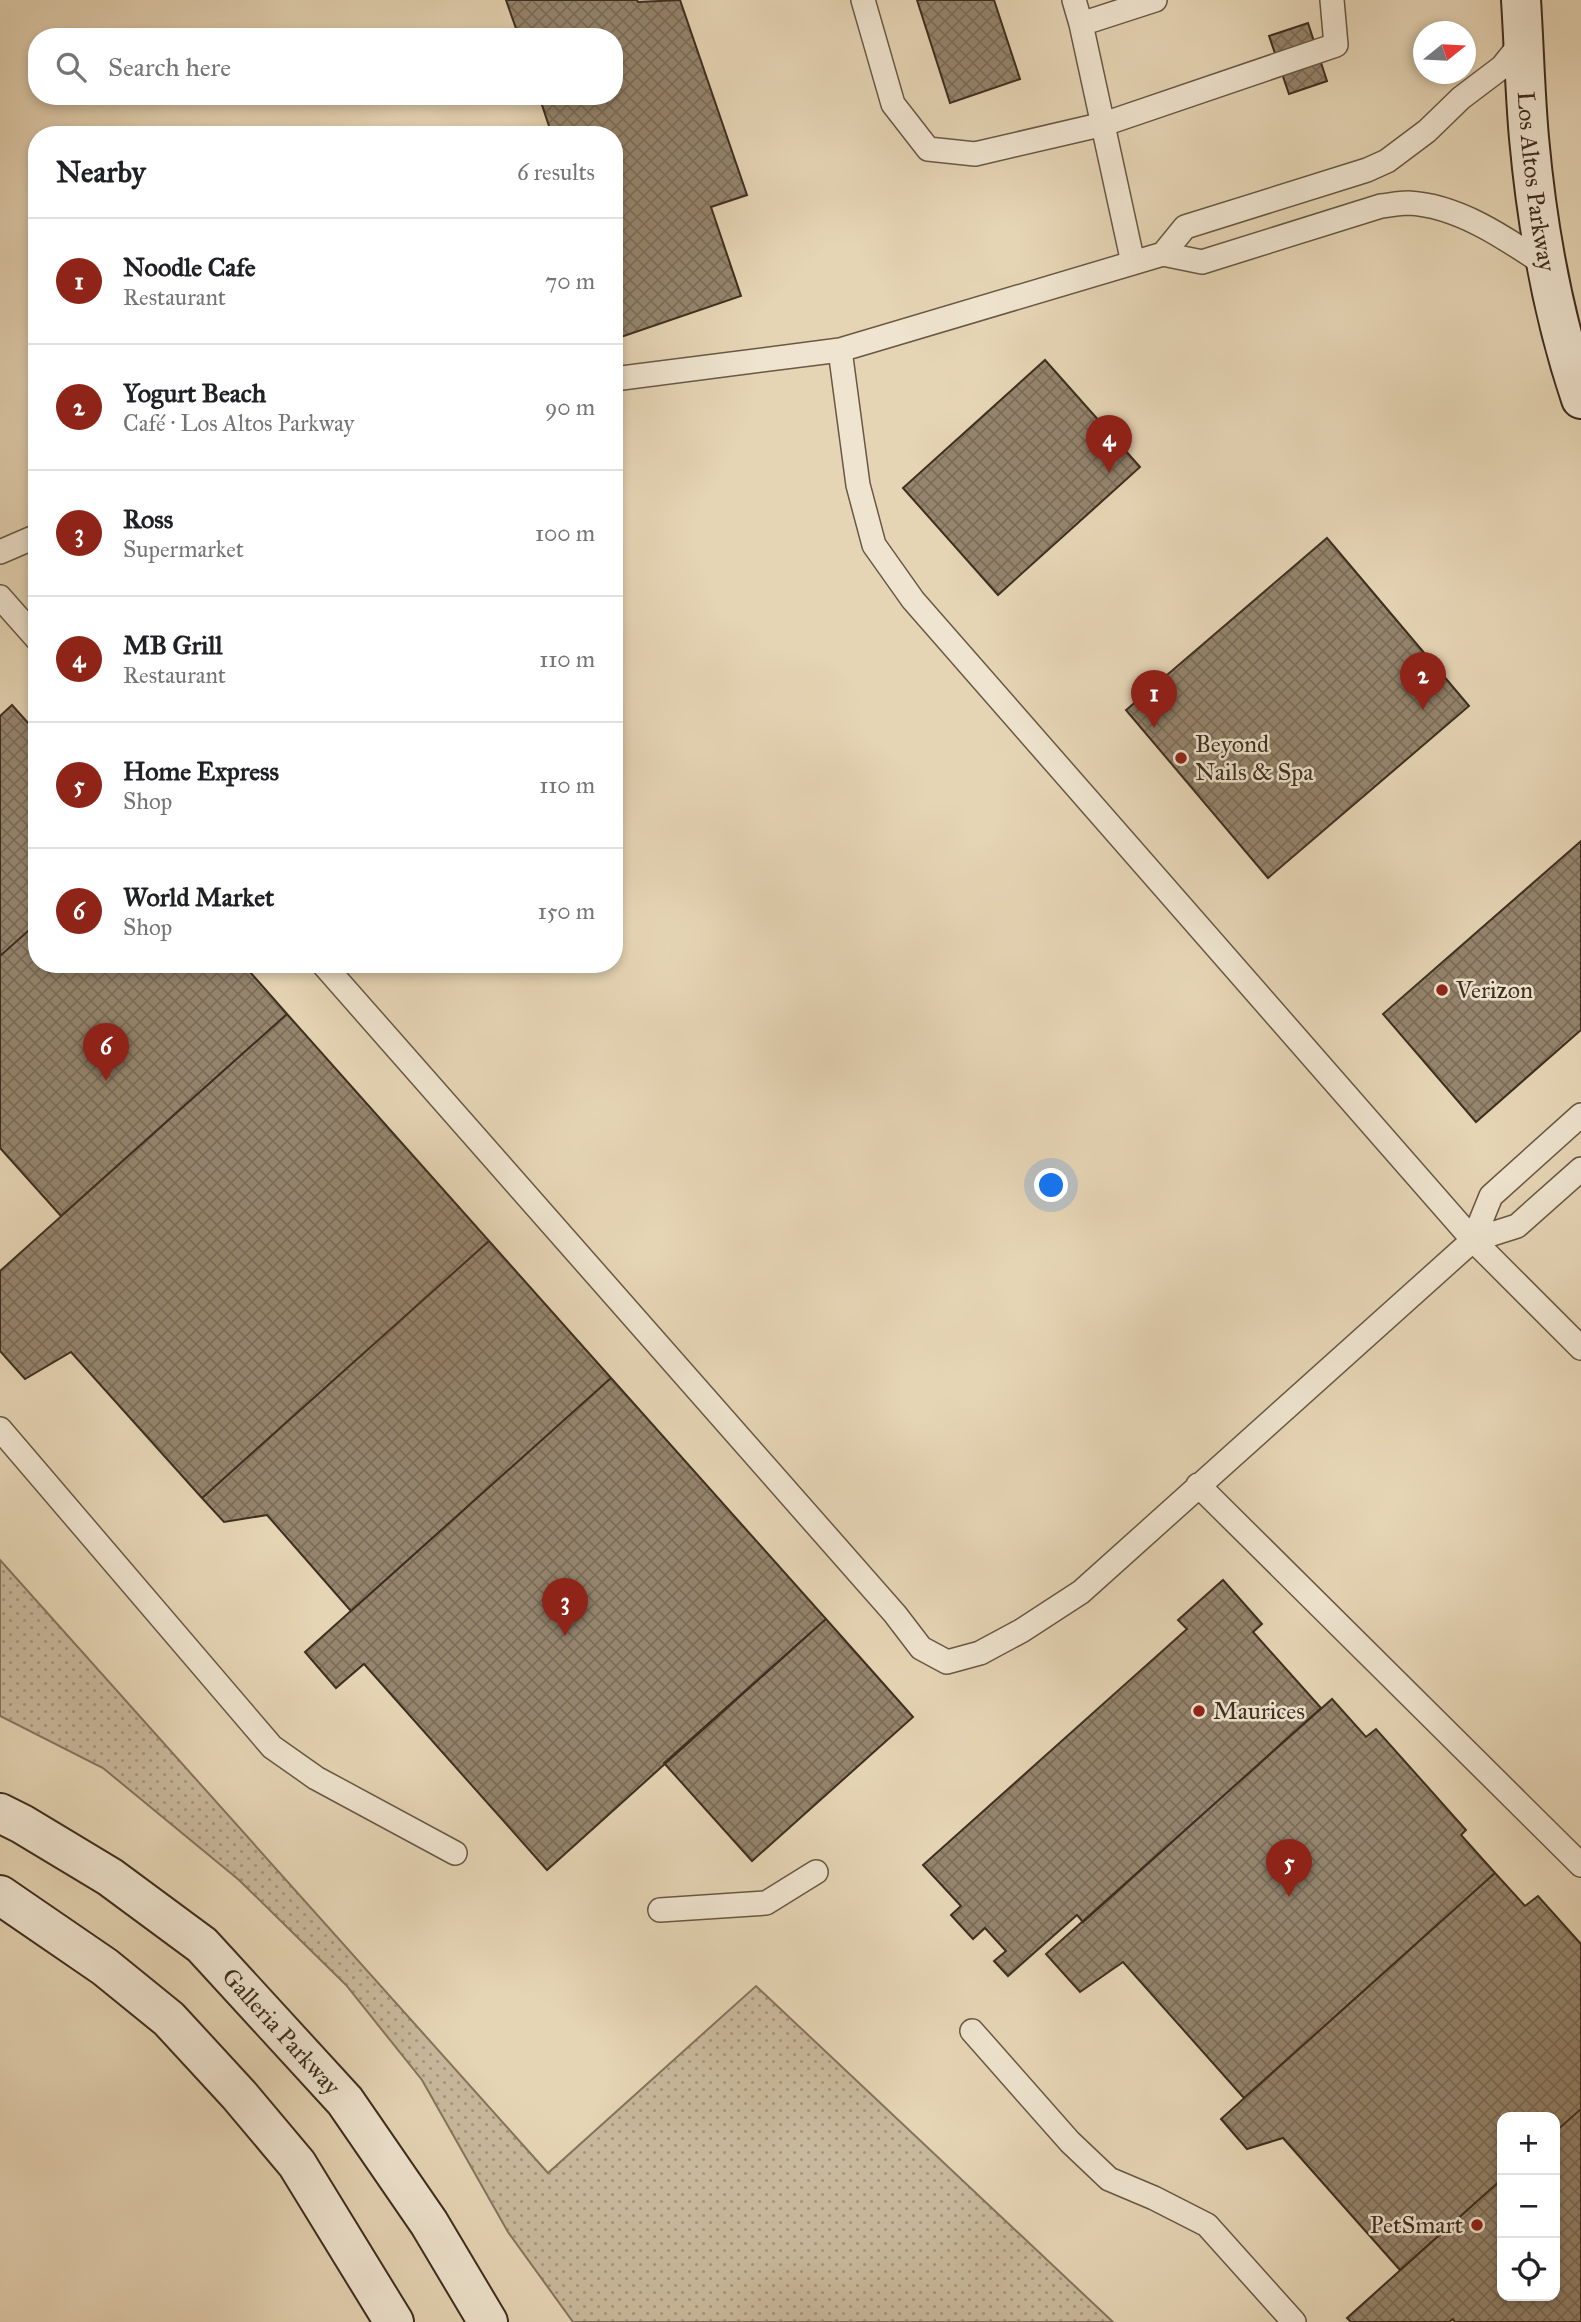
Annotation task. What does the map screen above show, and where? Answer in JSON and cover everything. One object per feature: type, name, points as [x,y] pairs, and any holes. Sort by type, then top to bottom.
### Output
[{"type":"street","name":"Los Altos Parkway","points":[[1521,0],[1529,139],[1547,267],[1581,399]]},
{"type":"street","name":"Galleria Parkway","points":[[0,1813],[110,1877],[202,1945],[345,2101],[429,2223],[488,2322]]},
{"type":"street","points":[[0,1895],[105,1967],[169,2019],[222,2076],[297,2164],[394,2322]]},
{"type":"lane","points":[[863,0],[893,104],[928,149],[975,154],[1104,124],[1336,45],[1332,0]]},
{"type":"lane","points":[[1074,0],[1104,124],[1133,263]]},
{"type":"lane","points":[[1081,24],[1155,0]]},
{"type":"lane","points":[[1163,254],[1185,227],[1367,170],[1387,161],[1502,67],[1523,41]]},
{"type":"lane","points":[[623,378],[841,350],[1163,254],[1202,262],[1381,205],[1407,203],[1429,206],[1500,234],[1547,267]]},
{"type":"lane","points":[[841,350],[858,485],[874,545],[922,610],[1473,1240],[1581,1348]]},
{"type":"lane","points":[[0,552],[28,540]]},
{"type":"lane","points":[[0,597],[28,629]]},
{"type":"lane","points":[[331,973],[888,1605],[921,1648],[947,1662],[980,1653],[1081,1592],[1473,1240],[1517,1226],[1581,1168]]},
{"type":"lane","points":[[1473,1240],[1491,1196],[1581,1115]]},
{"type":"lane","points":[[0,1429],[272,1746],[316,1778],[455,1853]]},
{"type":"lane","points":[[1198,1485],[1581,1865]]},
{"type":"lane","points":[[660,1910],[766,1903],[816,1872]]},
{"type":"lane","points":[[972,2031],[1070,2142],[1109,2179],[1208,2225],[1294,2322]]},
{"type":"shaded area","points":[[0,1560],[548,2173],[756,1986],[1113,2322],[573,2322],[508,2232],[422,2080],[346,1985],[239,1880],[103,1768],[0,1716]]},
{"type":"building","points":[[506,0],[680,0],[747,195],[711,207],[741,296],[623,336],[623,126],[549,126],[542,105],[623,105],[623,28],[516,28]]},
{"type":"building","points":[[917,0],[994,0],[1020,79],[950,103]]},
{"type":"building","points":[[1308,23],[1327,81],[1289,94],[1269,36]]},
{"type":"building","points":[[1045,360],[1140,467],[998,595],[903,488]]},
{"type":"building","points":[[1327,538],[1469,706],[1268,878],[1126,710]]},
{"type":"building","points":[[12,705],[28,723],[28,931],[0,956],[0,716]]},
{"type":"building","points":[[1581,841],[1581,1030],[1476,1122],[1383,1014]]},
{"type":"building","points":[[28,931],[28,973],[251,973],[287,1014],[61,1216],[0,1148],[0,956]]},
{"type":"building","points":[[287,1014],[489,1241],[202,1498],[71,1352],[25,1379],[0,1351],[0,1271]]},
{"type":"building","points":[[489,1241],[611,1378],[351,1611],[267,1515],[224,1522],[202,1498]]},
{"type":"building","points":[[611,1378],[826,1619],[547,1870],[364,1664],[336,1688],[305,1652]]},
{"type":"building","points":[[1223,1580],[1262,1624],[1253,1632],[1321,1708],[1083,1922],[1077,1915],[1008,1976],[994,1961],[1006,1951],[985,1928],[973,1939],[951,1915],[961,1906],[923,1865],[1187,1629],[1178,1620]]},
{"type":"building","points":[[826,1619],[913,1717],[752,1861],[664,1763]]},
{"type":"building","points":[[1332,1699],[1366,1737],[1376,1729],[1466,1830],[1461,1835],[1495,1873],[1244,2098],[1123,1962],[1080,1992],[1046,1954]]},
{"type":"building","points":[[1495,1873],[1525,1906],[1538,1896],[1581,1944],[1581,2109],[1560,2128],[1560,2112],[1497,2112],[1497,2183],[1400,2270],[1283,2138],[1247,2149],[1221,2119]]},
{"type":"building","name":"PetSmart","points":[[1581,2109],[1581,2322],[1455,2322],[1453,2319],[1449,2322],[1351,2322],[1347,2318],[1497,2183],[1497,2301],[1560,2301],[1560,2128]]},
{"type":"place","name":"MB Grill","points":[[1109,473]]},
{"type":"place","name":"Yogurt Beach","points":[[1423,710]]},
{"type":"place","name":"Noodle Cafe","points":[[1154,728]]},
{"type":"place","name":"Beyond Nails & Spa","points":[[1181,758]]},
{"type":"place","name":"Verizon","points":[[1442,990]]},
{"type":"place","name":"World Market","points":[[106,1081]]},
{"type":"place","name":"Ross","points":[[565,1636]]},
{"type":"place","name":"Maurices","points":[[1199,1711]]},
{"type":"place","name":"Home Express","points":[[1289,1897]]},
{"type":"place","name":"PetSmart","points":[[1477,2225]]}]
